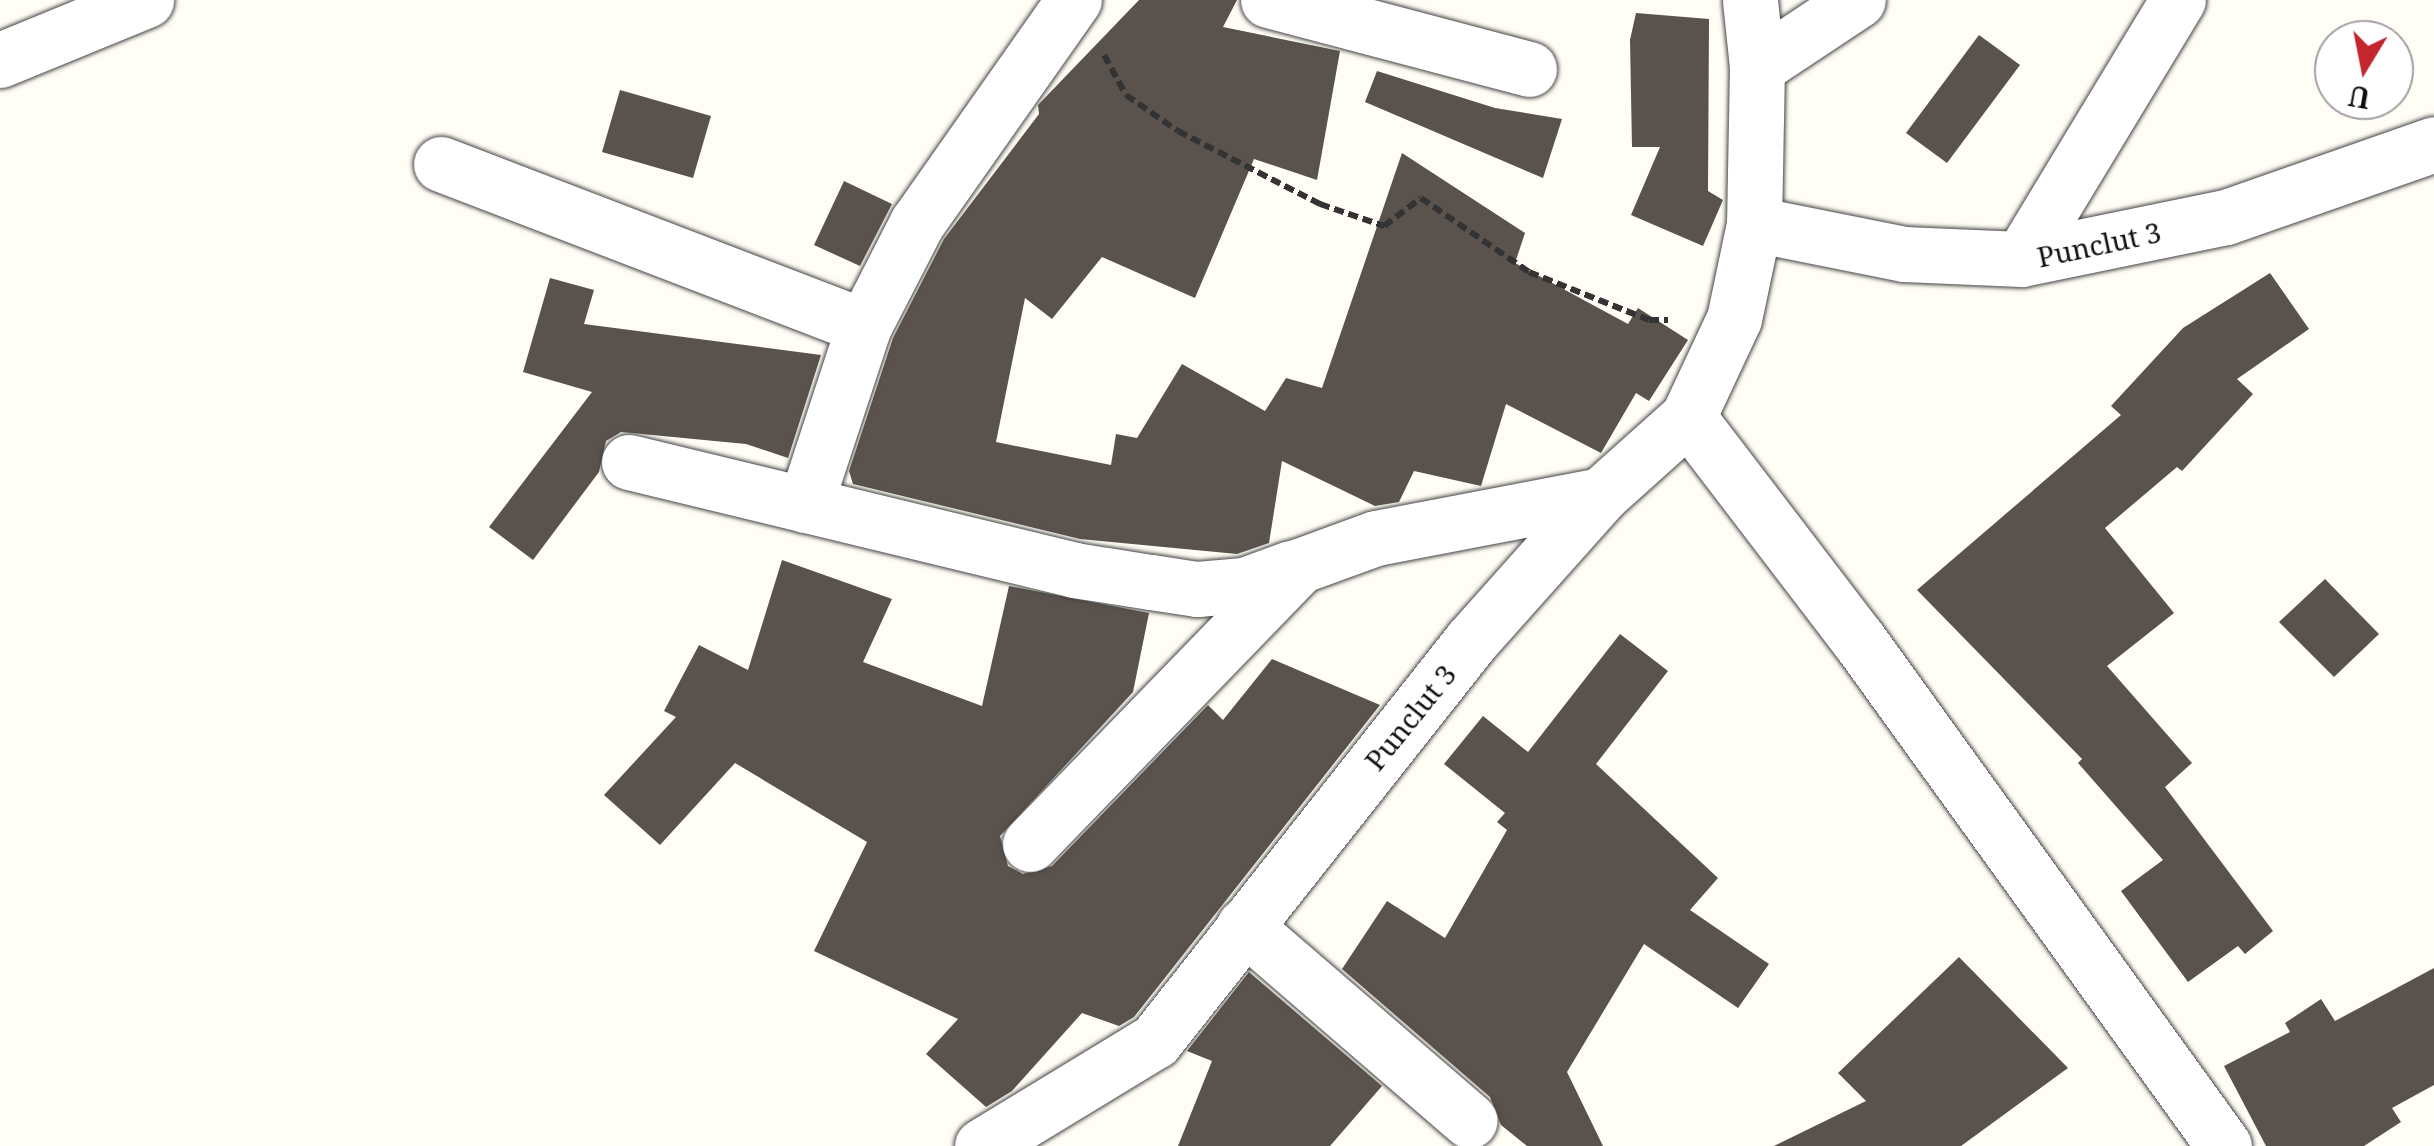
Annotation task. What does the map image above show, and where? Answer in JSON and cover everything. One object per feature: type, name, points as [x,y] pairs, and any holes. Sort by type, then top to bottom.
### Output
[{"type":"street","points":[[0,60],[146,0]]},
{"type":"street","points":[[804,506],[864,326],[916,223],[1074,0]]},
{"type":"street","points":[[1268,0],[1530,69]]},
{"type":"street","name":"Punclut 3","points":[[982,1146],[1154,1040],[1471,641],[1600,494],[1688,417],[1734,318],[1754,224],[1757,66],[1750,0]]},
{"type":"street","points":[[1757,66],[1858,0]]},
{"type":"street","points":[[2021,260],[2178,0]]},
{"type":"street","name":"Punclut 3","points":[[1754,224],[1904,254],[2021,260],[2226,216],[2434,144]]},
{"type":"street","points":[[441,164],[864,326]]},
{"type":"street","points":[[1688,417],[1858,639],[2224,1146]]},
{"type":"street","points":[[630,462],[1074,570],[1197,590],[1244,585],[1376,538],[1600,494]]},
{"type":"street","points":[[1030,844],[1298,566]]},
{"type":"street","points":[[1244,926],[1470,1121]]},
{"type":"path","points":[[1126,95],[1194,142],[1320,204],[1384,226],[1421,198],[1529,272],[1649,320],[1734,318]]},
{"type":"building","points":[[1139,0],[1237,0],[1223,27],[1340,51],[1317,180],[1254,159],[1195,298],[1102,257],[1052,319],[1025,298],[996,442],[1111,465],[1116,434],[1137,438],[1182,364],[1265,411],[1286,378],[1322,388],[1402,153],[1525,233],[1515,263],[1628,324],[1638,308],[1688,340],[1649,401],[1636,393],[1601,453],[1506,404],[1481,486],[1414,471],[1399,502],[1375,506],[1282,461],[1269,543],[1237,554],[1080,539],[853,484],[849,471],[893,338],[944,239],[1039,114],[1038,105]]},
{"type":"building","points":[[1636,13],[1709,19],[1708,191],[1723,200],[1703,246],[1631,215],[1660,147],[1632,147],[1630,40]]},
{"type":"building","points":[[1979,35],[2020,65],[1947,163],[1906,133]]},
{"type":"building","points":[[1377,71],[1495,108],[1562,119],[1543,178],[1365,102]]},
{"type":"building","points":[[620,90],[711,116],[693,178],[602,152]]},
{"type":"building","points":[[844,181],[892,204],[860,266],[814,245]]},
{"type":"building","points":[[2270,273],[2309,329],[2237,379],[2253,394],[2182,471],[2177,467],[2105,528],[2174,613],[2107,666],[2192,763],[2165,787],[2273,931],[2245,954],[2238,946],[2188,982],[2121,891],[2163,860],[2078,763],[2082,759],[1917,590],[2121,415],[2111,406],[2183,328]]},
{"type":"building","points":[[550,278],[594,290],[584,324],[821,355],[788,458],[746,444],[621,432],[606,441],[599,472],[533,560],[489,527],[592,392],[523,372]]},
{"type":"building","points":[[782,560],[892,599],[863,662],[982,706],[1009,586],[1149,613],[1133,692],[1000,836],[1008,866],[1023,874],[1052,866],[1208,705],[1223,720],[1272,659],[1380,705],[1134,1017],[1119,1026],[1082,1013],[1012,1091],[986,1107],[926,1054],[958,1019],[814,951],[867,842],[735,763],[660,845],[604,795],[676,717],[664,711],[699,645],[748,670]]},
{"type":"building","points":[[2325,579],[2379,634],[2334,677],[2279,622]]},
{"type":"building","points":[[1620,634],[1668,671],[1596,764],[1718,878],[1690,910],[1769,964],[1738,1008],[1644,944],[1567,1072],[1603,1146],[1527,1146],[1501,1125],[1490,1097],[1342,969],[1387,901],[1445,938],[1507,830],[1497,822],[1505,813],[1444,764],[1483,716],[1528,752]]},
{"type":"building","points":[[1959,957],[2068,1068],[1961,1146],[1774,1146],[1866,1101],[1838,1073]]},
{"type":"building","points":[[2434,968],[2434,1085],[2392,1108],[2401,1122],[2364,1146],[2266,1146],[2224,1066],[2290,1032],[2285,1023],[2321,999],[2335,1021]]},
{"type":"building","points":[[1249,972],[1382,1086],[1330,1146],[1178,1146],[1212,1061],[1187,1051]]}]
